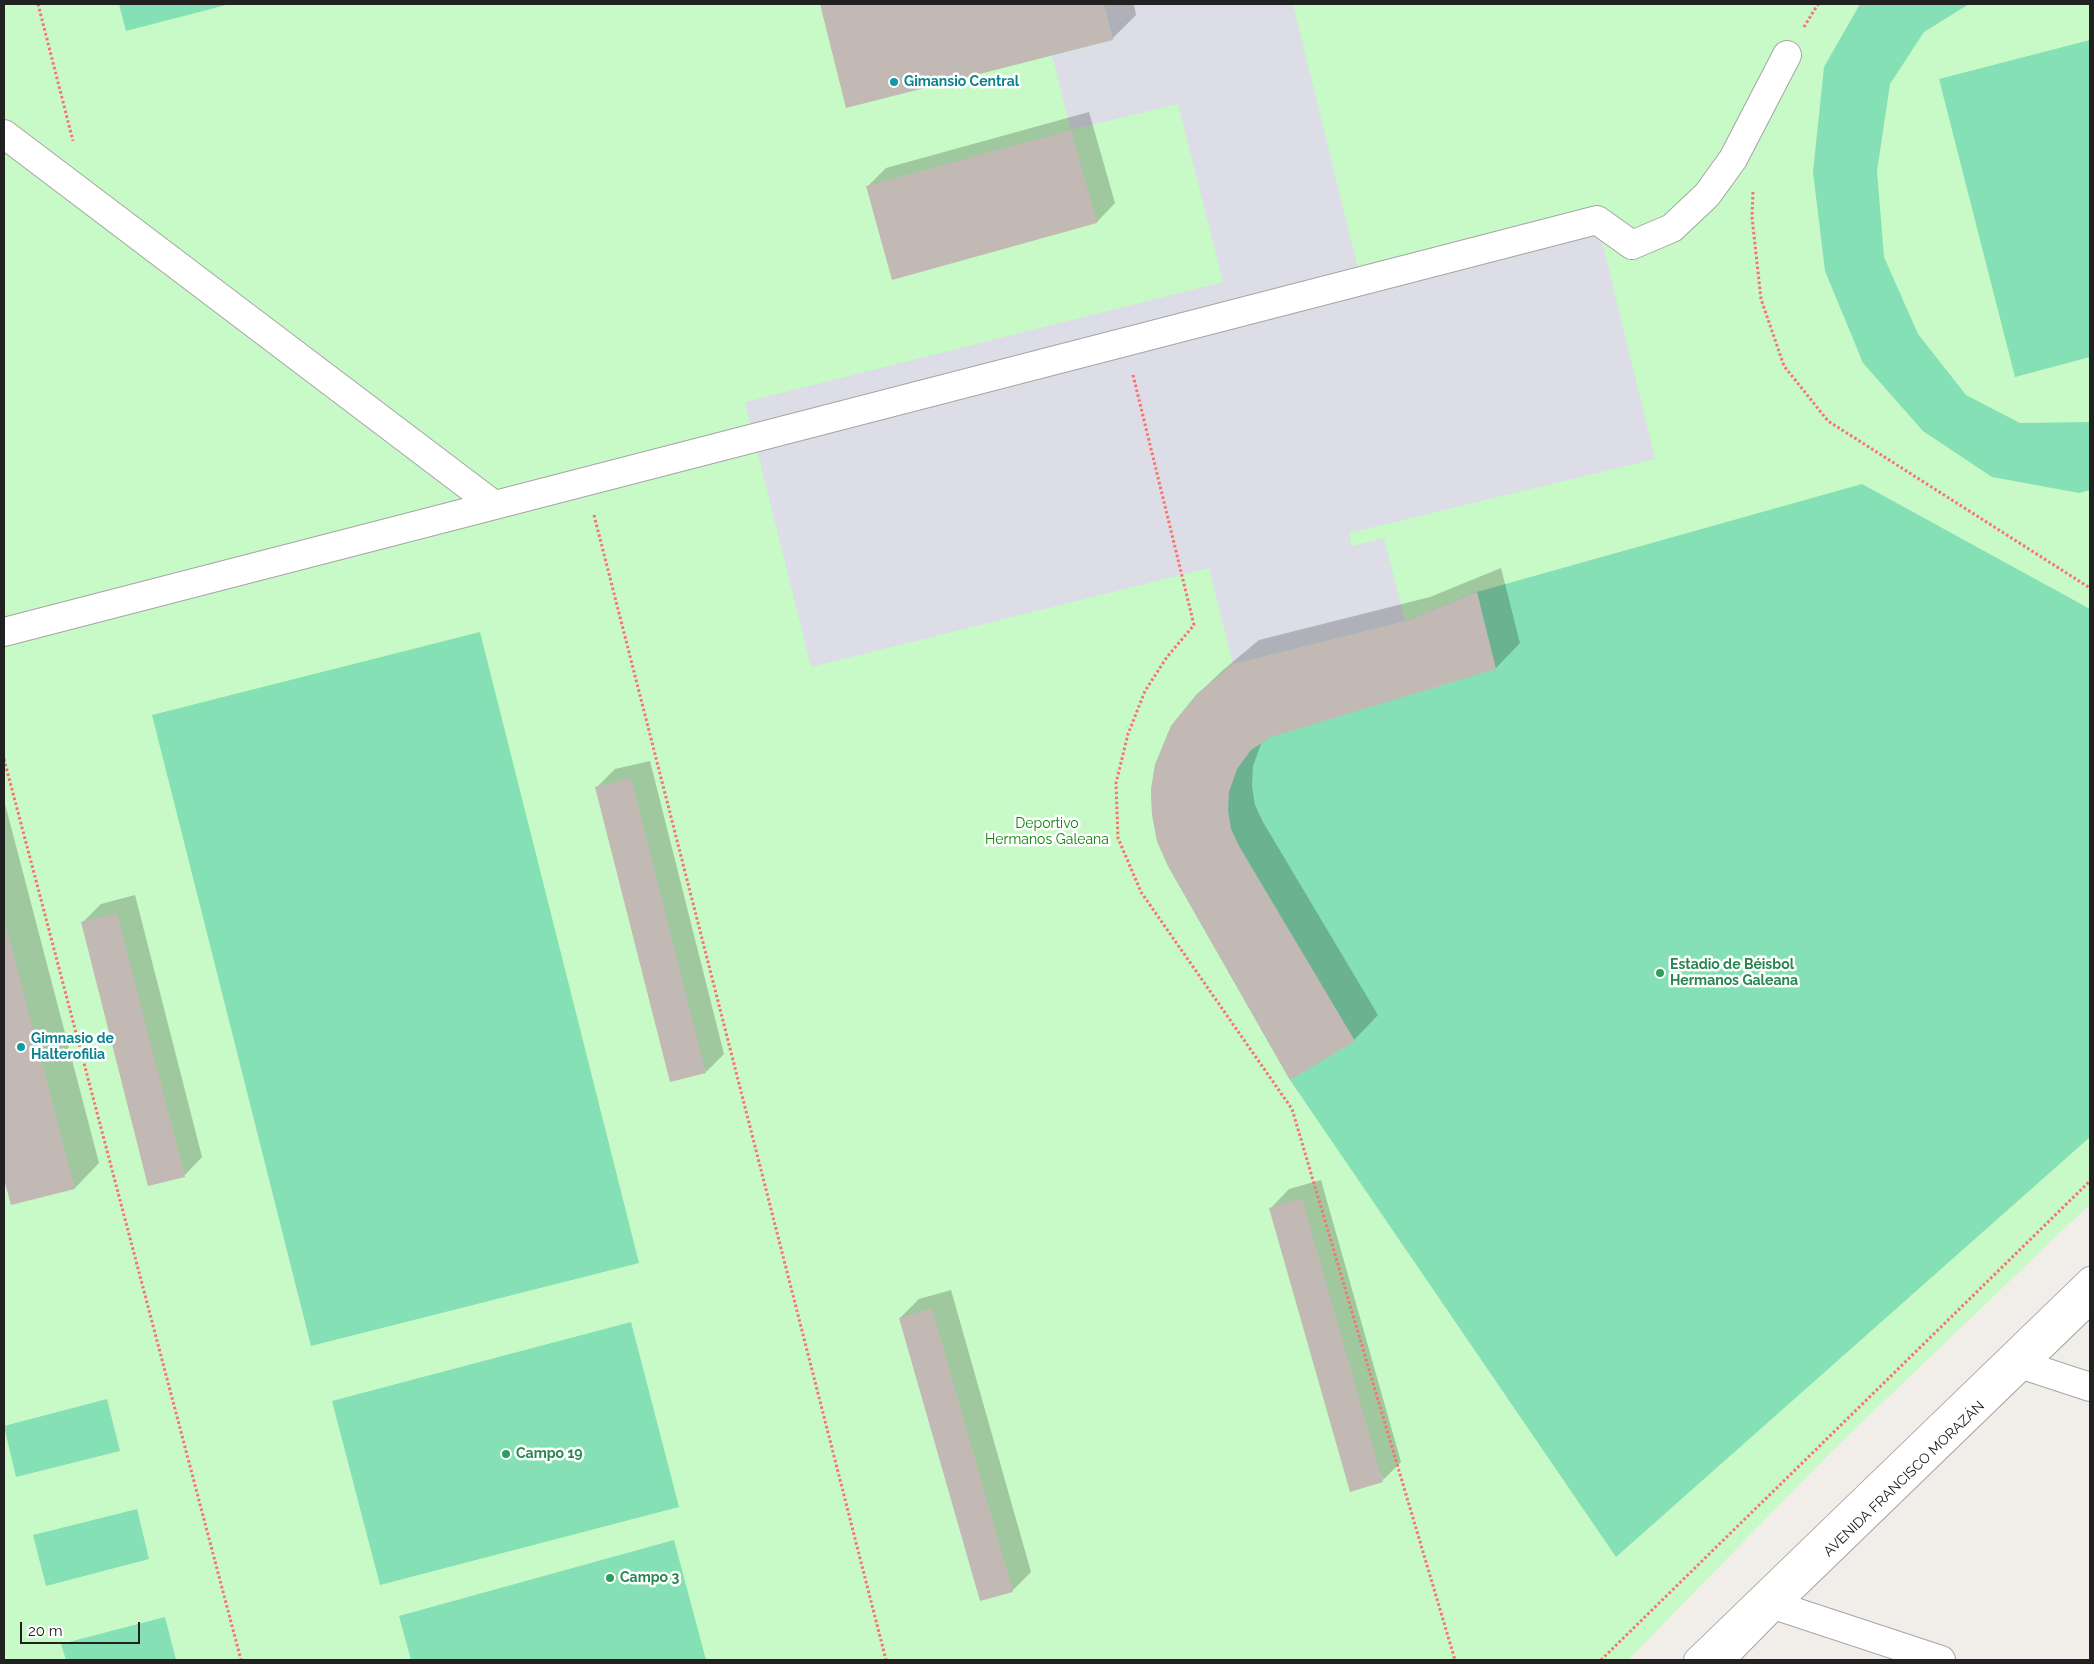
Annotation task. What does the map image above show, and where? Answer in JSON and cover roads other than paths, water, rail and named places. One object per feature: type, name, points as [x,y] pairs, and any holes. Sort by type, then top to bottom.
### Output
[{"type":"street","points":[[4,632],[1597,220],[1632,245],[1672,228],[1707,195],[1733,158],[1787,55]]},
{"type":"street","points":[[4,134],[494,505]]},
{"type":"street","name":"AVENIDA FRANCISCO MORAZÁN","points":[[1720,1660],[1774,1605],[2090,1299]]},
{"type":"street","points":[[2023,1365],[2090,1386]]},
{"type":"street","points":[[1774,1605],[1941,1660]]},
{"type":"lane","points":[[1696,1660],[2090,1279]]},
{"type":"place","name":"Gimansio Central","points":[[894,82]]},
{"type":"place","name":"Estadio de Béisbol Hermanos Galeana","points":[[1660,973]]},
{"type":"place","name":"Gimnasio de Halterofilia","points":[[21,1047]]},
{"type":"place","name":"Campo 19","points":[[506,1454]]},
{"type":"place","name":"Campo 3","points":[[610,1578]]},
{"type":"park label","name":"Deportivo Hermanos Galeana","points":[[1047,832]]}]
